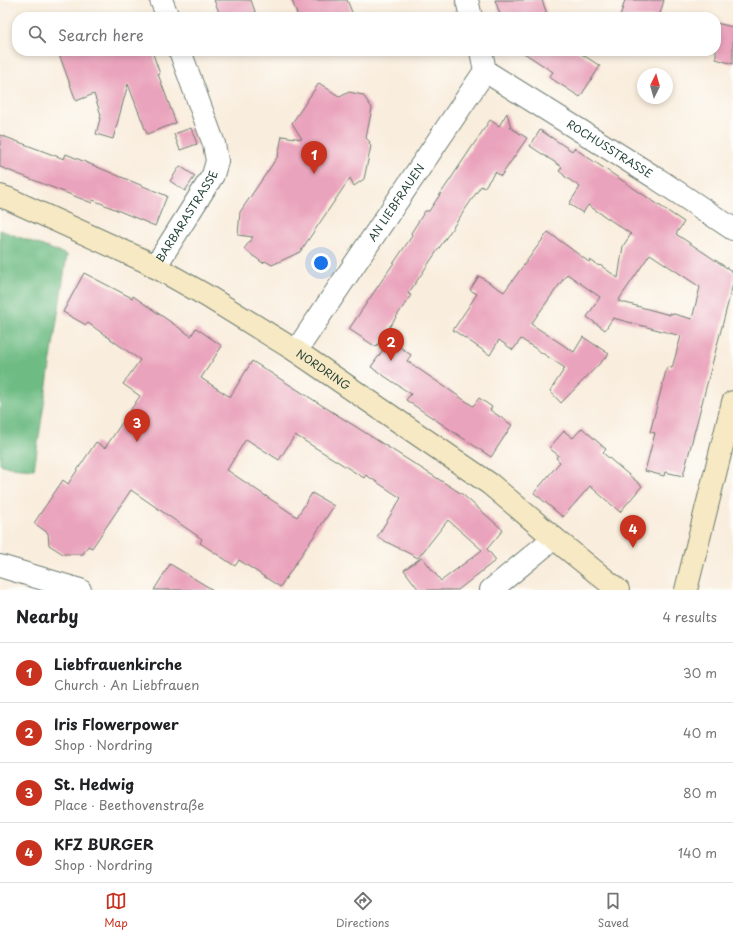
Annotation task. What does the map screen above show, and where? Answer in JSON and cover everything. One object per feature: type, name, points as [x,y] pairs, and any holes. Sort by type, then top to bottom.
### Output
[{"type":"street","points":[[161,0],[166,12]]},
{"type":"street","points":[[467,0],[470,12]]},
{"type":"street","name":"BARBARASTRASSE","points":[[155,267],[213,175],[217,161],[214,144],[182,56]]},
{"type":"street","name":"ROCHUSSTRASSE","points":[[483,61],[733,229]]},
{"type":"street","name":"AN LIEBFRAUEN","points":[[296,351],[483,61]]},
{"type":"street","name":"NORDRING","points":[[0,196],[145,261],[207,296],[296,351],[490,484],[618,590]]},
{"type":"street","points":[[686,590],[733,402]]},
{"type":"street","points":[[491,590],[554,538]]},
{"type":"street","points":[[0,566],[80,590]]},
{"type":"green space","points":[[0,230],[67,255],[34,469],[9,467],[0,464]]},
{"type":"building","points":[[214,0],[251,0],[255,12],[219,12]]},
{"type":"building","points":[[292,0],[347,0],[352,12],[296,12]]},
{"type":"building","points":[[495,0],[542,0],[546,12],[499,12]]},
{"type":"building","points":[[625,0],[664,0],[660,12],[621,12]]},
{"type":"building","points":[[721,24],[733,27],[733,64],[716,59],[716,56],[721,56]]},
{"type":"building","points":[[60,56],[154,56],[160,74],[158,74],[176,123],[147,134],[128,84],[113,139],[96,134],[101,115],[94,94],[76,101]]},
{"type":"building","points":[[529,56],[585,56],[600,66],[580,97],[549,77],[553,72]]},
{"type":"building","points":[[319,83],[340,97],[349,92],[363,95],[372,108],[366,138],[370,142],[369,144],[371,146],[364,179],[354,186],[350,178],[300,252],[272,265],[265,261],[263,263],[244,249],[253,237],[238,235],[240,212],[278,156],[282,136],[302,139],[292,123]]},
{"type":"building","points":[[507,113],[511,128],[527,138],[501,176],[495,172],[484,188],[481,186],[408,294],[411,295],[376,347],[349,329],[412,236],[411,233],[425,211],[429,211],[490,120],[499,126]]},
{"type":"building","points":[[191,128],[197,144],[180,150],[174,134]]},
{"type":"building","points":[[540,130],[572,151],[574,148],[684,222],[676,234],[733,272],[733,284],[683,476],[665,472],[664,476],[645,471],[655,433],[650,432],[667,367],[672,368],[681,336],[613,318],[605,330],[587,317],[600,297],[567,274],[531,324],[574,352],[583,337],[609,354],[561,403],[550,391],[565,368],[521,339],[513,350],[499,340],[490,355],[453,330],[477,294],[470,290],[479,276],[504,292],[548,232],[589,262],[590,260],[599,266],[600,265],[618,278],[623,246],[631,234],[588,205],[583,213],[569,204],[580,187],[559,171],[562,167],[530,146]],"holes":[[[650,254],[700,287],[692,319],[670,313],[670,315],[618,301]]]},
{"type":"building","points":[[0,135],[64,159],[66,154],[167,196],[155,226],[93,200],[92,203],[0,167]]},
{"type":"building","points":[[180,166],[195,176],[185,191],[170,181]]},
{"type":"building","points":[[84,273],[132,298],[133,296],[191,336],[196,328],[222,346],[201,378],[230,397],[252,361],[462,494],[503,530],[487,549],[496,560],[458,590],[419,590],[404,570],[422,557],[441,581],[482,550],[448,520],[418,558],[377,537],[401,498],[366,475],[364,478],[295,435],[279,460],[246,439],[227,470],[297,517],[312,493],[334,506],[280,587],[239,560],[235,566],[200,543],[202,539],[131,490],[92,548],[88,546],[83,554],[63,554],[49,545],[48,533],[34,523],[63,480],[68,484],[96,442],[105,448],[140,396],[123,384],[140,360],[88,323],[86,325],[63,312]]},
{"type":"building","points":[[390,340],[411,355],[407,361],[473,406],[479,398],[492,407],[490,410],[512,425],[491,457],[406,400],[411,394],[371,367]]},
{"type":"building","points":[[582,428],[606,449],[603,453],[642,486],[620,512],[590,486],[563,517],[534,493],[560,462],[556,458],[558,455],[549,448],[564,431],[573,438]]},
{"type":"building","points":[[170,564],[213,590],[154,590]]},
{"type":"place","name":"Liebfrauenkirche","points":[[314,174]]},
{"type":"place","name":"Iris Flowerpower","points":[[391,361]]},
{"type":"place","name":"St. Hedwig","points":[[137,442]]},
{"type":"place","name":"KFZ BURGER","points":[[633,548]]}]
